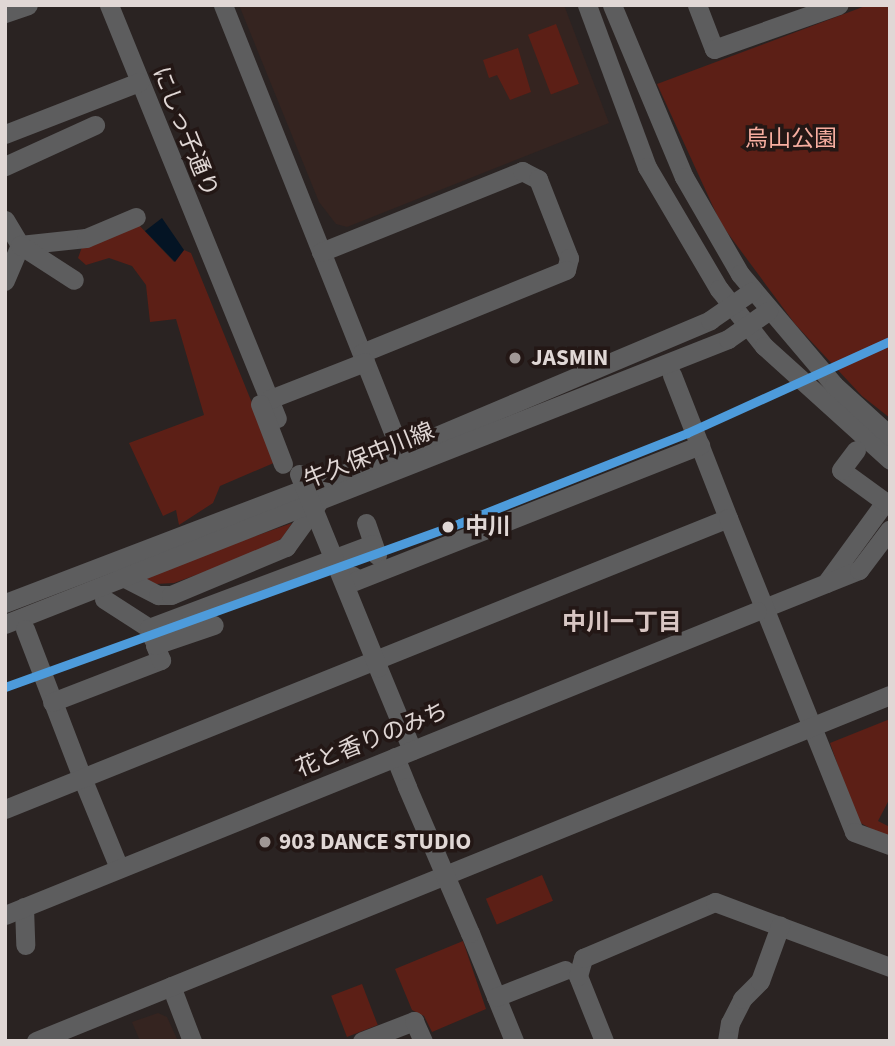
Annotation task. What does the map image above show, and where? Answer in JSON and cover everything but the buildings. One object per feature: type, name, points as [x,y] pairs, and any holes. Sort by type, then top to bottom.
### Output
[{"type":"street","points":[[5,13],[27,5]]},
{"type":"street","name":"にしっ子通り","points":[[108,5],[217,277]]},
{"type":"street","points":[[223,5],[403,459]]},
{"type":"street","points":[[587,5],[648,167],[679,228],[731,307],[832,411],[890,460]]},
{"type":"street","points":[[612,5],[684,177],[751,290],[834,385],[890,436]]},
{"type":"street","points":[[697,5],[714,49],[838,5]]},
{"type":"street","points":[[5,134],[139,82]]},
{"type":"street","points":[[5,166],[95,125]]},
{"type":"street","points":[[217,277],[232,302],[274,408],[364,357],[566,270],[569,258],[538,179],[522,171],[321,252]]},
{"type":"street","points":[[20,246],[86,238],[136,217]]},
{"type":"street","points":[[5,219],[20,246],[74,280]]},
{"type":"street","points":[[5,281],[20,246]]},
{"type":"street","points":[[217,277],[222,306],[385,685],[400,724],[409,780],[514,1041]]},
{"type":"street","name":"牛久保中川線","points":[[15,627],[121,576],[317,505],[403,459],[710,320],[751,290]]},
{"type":"street","name":"牛久保中川線","points":[[5,603],[728,339],[768,311]]},
{"type":"street","points":[[672,375],[854,832],[890,845]]},
{"type":"street","points":[[362,606],[351,580],[700,446]]},
{"type":"street","points":[[826,583],[884,502],[841,470],[856,450]]},
{"type":"street","points":[[121,576],[158,594],[171,595],[286,547],[317,505]]},
{"type":"street","points":[[5,808],[728,518]]},
{"type":"street","points":[[366,523],[373,544],[388,567]]},
{"type":"street","name":"花と香りのみち","points":[[11,928],[24,907],[116,875],[403,754],[859,570],[885,535]]},
{"type":"street","points":[[152,636],[373,544]]},
{"type":"street","points":[[52,702],[161,660],[152,636],[104,599]]},
{"type":"street","points":[[152,636],[214,625]]},
{"type":"street","points":[[15,627],[52,702],[116,875]]},
{"type":"street","points":[[36,1041],[812,724],[890,695]]},
{"type":"street","points":[[604,1041],[578,976],[579,962],[587,954],[715,902],[890,967]]},
{"type":"street","points":[[11,928],[24,907]]},
{"type":"street","points":[[727,1041],[730,1023],[742,999],[760,981],[780,926]]},
{"type":"street","points":[[496,997],[565,970]]},
{"type":"street","points":[[171,986],[192,1041]]},
{"type":"street","points":[[362,1041],[414,1021],[423,1041]]},
{"type":"shaded area","points":[[239,5],[564,5],[609,123],[347,227],[336,224],[319,202]]},
{"type":"shaded area","points":[[158,1013],[167,1017],[178,1041],[140,1041],[132,1022]]},
{"type":"green space","name":"烏山公園","points":[[868,5],[890,5],[890,418],[862,396],[795,324],[721,224],[657,84]]},
{"type":"green space","points":[[556,24],[579,84],[551,95],[528,35]]},
{"type":"green space","points":[[518,48],[531,92],[510,100],[497,75],[489,78],[483,60]]},
{"type":"green space","points":[[138,224],[174,262],[184,250],[191,253],[276,462],[220,486],[213,503],[179,525],[176,510],[163,516],[129,443],[204,415],[176,319],[150,322],[146,285],[132,266],[109,258],[86,265],[78,258],[82,247]]},
{"type":"green space","points":[[292,523],[282,538],[265,550],[174,583],[156,584],[140,577]]},
{"type":"green space","points":[[890,719],[890,798],[878,821],[890,827],[890,839],[857,821],[830,743]]},
{"type":"green space","points":[[542,875],[553,901],[497,925],[486,899]]},
{"type":"green space","points":[[463,941],[486,1009],[432,1032],[424,1016],[412,1010],[395,969]]},
{"type":"green space","points":[[362,984],[378,1025],[347,1037],[331,996]]},
{"type":"water","points":[[162,218],[184,250],[175,262],[145,231]]},
{"type":"transit line","points":[[5,687],[460,523],[687,433],[890,341]]},
{"type":"place","name":"JASMIN","points":[[515,358]]},
{"type":"place","name":"中川","points":[[448,527]]},
{"type":"place","name":"903 DANCE STUDIO","points":[[265,842]]},
{"type":"district","name":"中川一丁目","points":[[622,623]]}]
